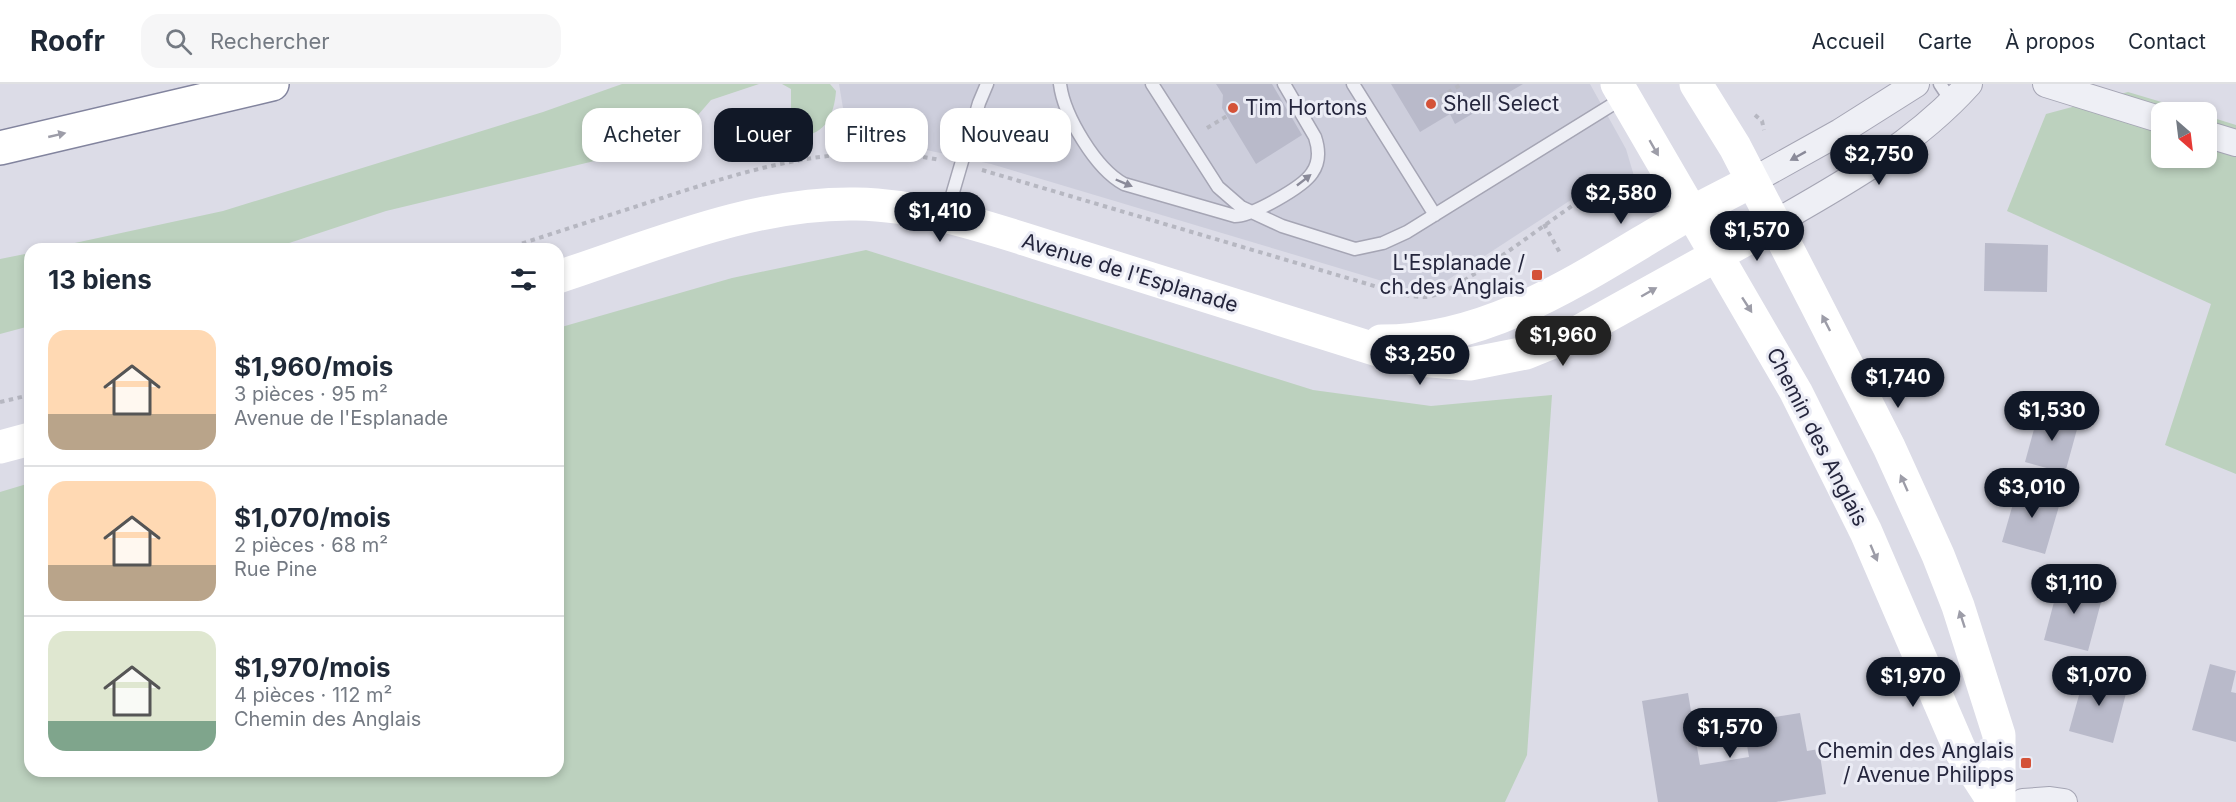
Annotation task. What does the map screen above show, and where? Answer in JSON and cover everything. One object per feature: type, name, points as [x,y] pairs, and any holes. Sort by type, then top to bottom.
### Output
[{"type":"main road","points":[[0,148],[272,84]]},
{"type":"main road","points":[[1696,84],[1752,181],[1884,438],[1954,596],[2000,735],[1999,802]]},
{"type":"main road","name":"Chemin des Anglais","points":[[1621,91],[1796,392],[1866,532],[1960,750],[1994,802]]},
{"type":"main road","name":"Avenue de l'Esplanade","points":[[1317,331],[1359,339],[1400,341],[1439,336],[1510,314],[1554,294],[1691,213],[1752,181]]},
{"type":"main road","name":"Avenue de l'Esplanade","points":[[564,275],[741,219],[802,208],[857,204],[917,210],[1317,331],[1418,360],[1448,364],[1489,362],[1526,353],[1580,331],[1773,224]]},
{"type":"main road","points":[[0,447],[24,441]]},
{"type":"street","points":[[1752,181],[1840,132],[1916,84]]},
{"type":"street","points":[[2046,84],[2151,117]]},
{"type":"street","points":[[1773,224],[1897,148],[1954,90]]},
{"type":"street","points":[[2217,137],[2236,143]]},
{"type":"street","points":[[2023,802],[2037,800],[2064,802]]},
{"type":"lane","points":[[946,218],[979,103],[987,84]]},
{"type":"lane","points":[[1060,84],[1062,99],[1092,154],[1113,179],[1227,215],[1242,216],[1301,184],[1313,172],[1317,164],[1316,137],[1284,84]]},
{"type":"lane","points":[[1152,84],[1218,187],[1251,212],[1282,226],[1355,249],[1383,243],[1435,215],[1621,91]]},
{"type":"lane","points":[[1353,84],[1435,215]]},
{"type":"path","points":[[1440,97],[1462,84]]},
{"type":"path","points":[[523,243],[719,179],[785,162],[851,152],[878,151],[935,159]]},
{"type":"path","points":[[989,171],[1361,282],[1409,295],[1426,297],[1456,285],[1597,190],[1607,188],[1640,195]]},
{"type":"path","points":[[0,402],[24,396]]},
{"type":"shaded area","points":[[839,84],[1590,84],[1626,149],[1634,176],[1630,188],[1607,180],[1597,183],[1443,283],[1433,288],[1409,289],[982,162],[1071,162],[1071,108],[940,108],[940,153],[928,150],[928,108],[843,108]]},
{"type":"green space","points":[[622,84],[759,84],[711,100],[702,110],[702,108],[582,108],[582,162],[590,162],[386,211],[289,243],[75,243],[223,211],[543,112]]},
{"type":"green space","points":[[782,84],[830,84],[836,91],[833,108],[825,108],[825,124],[818,131],[813,133],[813,108],[791,108],[791,89]]},
{"type":"green space","points":[[2128,92],[2162,102],[2151,102],[2151,168],[2217,168],[2217,119],[2236,125],[2236,474],[2165,445],[2211,304],[2007,211],[2046,114]]},
{"type":"green space","points":[[866,250],[1313,390],[1431,406],[1552,395],[1527,755],[1505,802],[0,802],[0,492],[24,485],[24,777],[564,777],[564,326],[732,278]]},
{"type":"green space","points":[[24,254],[24,328],[0,334],[0,259]]},
{"type":"building","points":[[1216,84],[1272,84],[1302,135],[1256,164],[1222,108],[1223,95]]},
{"type":"building","points":[[1391,84],[1523,84],[1455,124],[1450,114],[1420,132]]},
{"type":"building","points":[[1985,243],[2048,245],[2047,292],[1984,291]]},
{"type":"building","points":[[2039,411],[2079,422],[2065,473],[2025,462]]},
{"type":"building","points":[[2019,483],[2062,496],[2045,554],[2002,542]]},
{"type":"building","points":[[2060,579],[2104,591],[2088,651],[2044,640]]},
{"type":"building","points":[[2210,664],[2236,671],[2231,692],[2236,693],[2236,742],[2192,730]]},
{"type":"building","points":[[2086,670],[2129,682],[2113,743],[2069,731]]},
{"type":"building","points":[[1688,693],[1700,765],[1749,757],[1743,722],[1800,713],[1807,751],[1819,749],[1826,794],[1776,802],[1658,802],[1642,701]]},
{"type":"place","name":"Shell Select","points":[[1431,104]]},
{"type":"place","name":"Tim Hortons","points":[[1233,108]]},
{"type":"place","name":"L'Esplanade / ch.des Anglais","points":[[1537,275]]},
{"type":"place","name":"Chemin des Anglais / Avenue Philipps","points":[[2026,763]]}]
